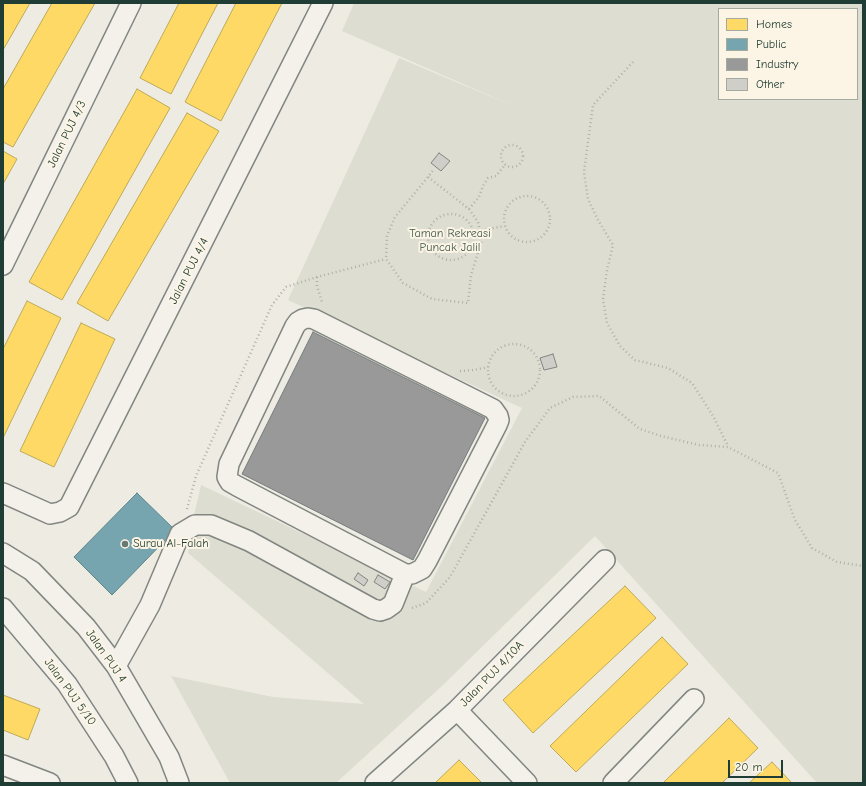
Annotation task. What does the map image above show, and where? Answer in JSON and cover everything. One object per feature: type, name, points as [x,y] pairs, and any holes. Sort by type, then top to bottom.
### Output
[{"type":"street","name":"Jalan PUJ 4/3","points":[[3,265],[131,3]]},
{"type":"street","name":"Jalan PUJ 4/4","points":[[3,493],[50,514],[60,512],[69,507],[76,497],[323,3]]},
{"type":"street","points":[[308,318],[314,320],[493,409],[498,416],[499,420],[497,425],[427,561],[422,569],[412,574],[405,574],[237,486],[230,482],[226,477],[229,464],[295,326],[303,319],[308,318]]},
{"type":"street","points":[[116,666],[150,605],[180,534],[195,525],[212,526],[249,541],[373,609],[380,611],[393,604],[405,574]]},
{"type":"street","name":"Jalan PUJ 4","points":[[3,553],[32,571],[86,627],[116,666],[168,757],[179,783]]},
{"type":"street","name":"Jalan PUJ 4/10A","points":[[374,783],[457,710],[604,560]]},
{"type":"street","name":"Jalan PUJ 5/10","points":[[3,608],[67,684],[114,756],[128,783]]},
{"type":"street","points":[[613,783],[694,699]]},
{"type":"street","points":[[457,710],[527,783]]},
{"type":"street","points":[[3,765],[50,783]]},
{"type":"path","points":[[633,62],[593,105],[584,172],[588,200],[613,245],[606,270],[603,299],[607,323],[620,346],[635,360],[668,368],[692,383],[713,416],[728,447]]},
{"type":"path","points":[[509,145],[519,147],[523,156],[519,164],[514,167],[505,165],[502,161],[502,151],[509,145]]},
{"type":"path","points":[[469,209],[479,197],[488,178],[496,176],[505,165]]},
{"type":"path","points":[[428,177],[469,209],[478,222],[481,231],[482,240],[471,275],[468,303],[432,299],[403,283],[386,259],[387,236],[395,217],[434,169]]},
{"type":"path","points":[[531,196],[539,199],[549,212],[550,220],[548,228],[544,234],[534,241],[522,242],[508,233],[504,226],[503,218],[505,210],[509,203],[515,198],[531,196]]},
{"type":"path","points":[[449,214],[458,215],[465,219],[473,232],[474,240],[472,248],[467,254],[456,260],[444,260],[437,256],[431,250],[428,243],[430,227],[442,216],[449,214]]},
{"type":"path","points":[[473,232],[504,226]]},
{"type":"path","points":[[508,344],[517,344],[532,350],[538,361],[540,373],[538,380],[527,392],[520,395],[511,396],[496,389],[491,383],[488,375],[488,367],[490,359],[501,348],[508,344]]},
{"type":"path","points":[[393,604],[408,609],[426,603],[450,577],[524,442],[550,408],[573,397],[599,396],[640,429],[661,436],[699,445],[728,447],[778,473],[794,520],[812,548],[837,562],[863,566]]},
{"type":"green space","name":"Taman Rekreasi Puncak Jalil","points":[[354,3],[863,3],[863,783],[817,783],[595,536],[443,685],[336,783],[230,783],[171,676],[273,697],[364,704],[188,553],[194,515],[201,485],[426,592],[522,408],[288,300],[399,58],[518,108],[342,31]]},
{"type":"building: Homes","points":[[3,3],[30,3],[3,50]]},
{"type":"building: Homes","points":[[52,3],[95,3],[13,147],[3,142],[3,89]]},
{"type":"building: Homes","points":[[179,3],[218,3],[171,94],[140,78]]},
{"type":"building: Homes","points":[[236,3],[282,3],[221,121],[185,102]]},
{"type":"building: Homes","points":[[137,89],[170,108],[62,300],[29,282]]},
{"type":"building: Homes","points":[[187,113],[219,131],[108,321],[77,303]]},
{"type":"building: Homes","points":[[3,151],[17,159],[3,184]]},
{"type":"building: Homes","points":[[27,301],[61,318],[3,438],[3,349]]},
{"type":"building: Homes","points":[[81,323],[115,339],[54,467],[20,451]]},
{"type":"building: Homes","points":[[625,586],[656,618],[533,733],[503,700]]},
{"type":"building: Homes","points":[[662,637],[688,664],[576,772],[550,746]]},
{"type":"building: Homes","points":[[3,695],[40,709],[28,740],[3,730]]},
{"type":"building: Homes","points":[[729,718],[758,748],[722,783],[663,783]]},
{"type":"building: Homes","points":[[459,760],[482,783],[435,783]]},
{"type":"building: Homes","points":[[772,762],[792,783],[749,783]]},
{"type":"building: Public","name":"Surau Al-Falah","points":[[137,493],[175,530],[112,595],[74,557]]},
{"type":"building: Industry","points":[[313,332],[485,418],[413,560],[242,474]]},
{"type":"building: Other","points":[[439,153],[450,161],[441,171],[431,163]]},
{"type":"building: Other","points":[[553,354],[557,367],[544,370],[540,358]]},
{"type":"building: Other","points":[[358,573],[368,580],[364,586],[354,579]]},
{"type":"building: Other","points":[[378,575],[390,582],[385,589],[374,582]]},
{"type":"place","name":"Surau Al-Falah","points":[[125,544]]}]
